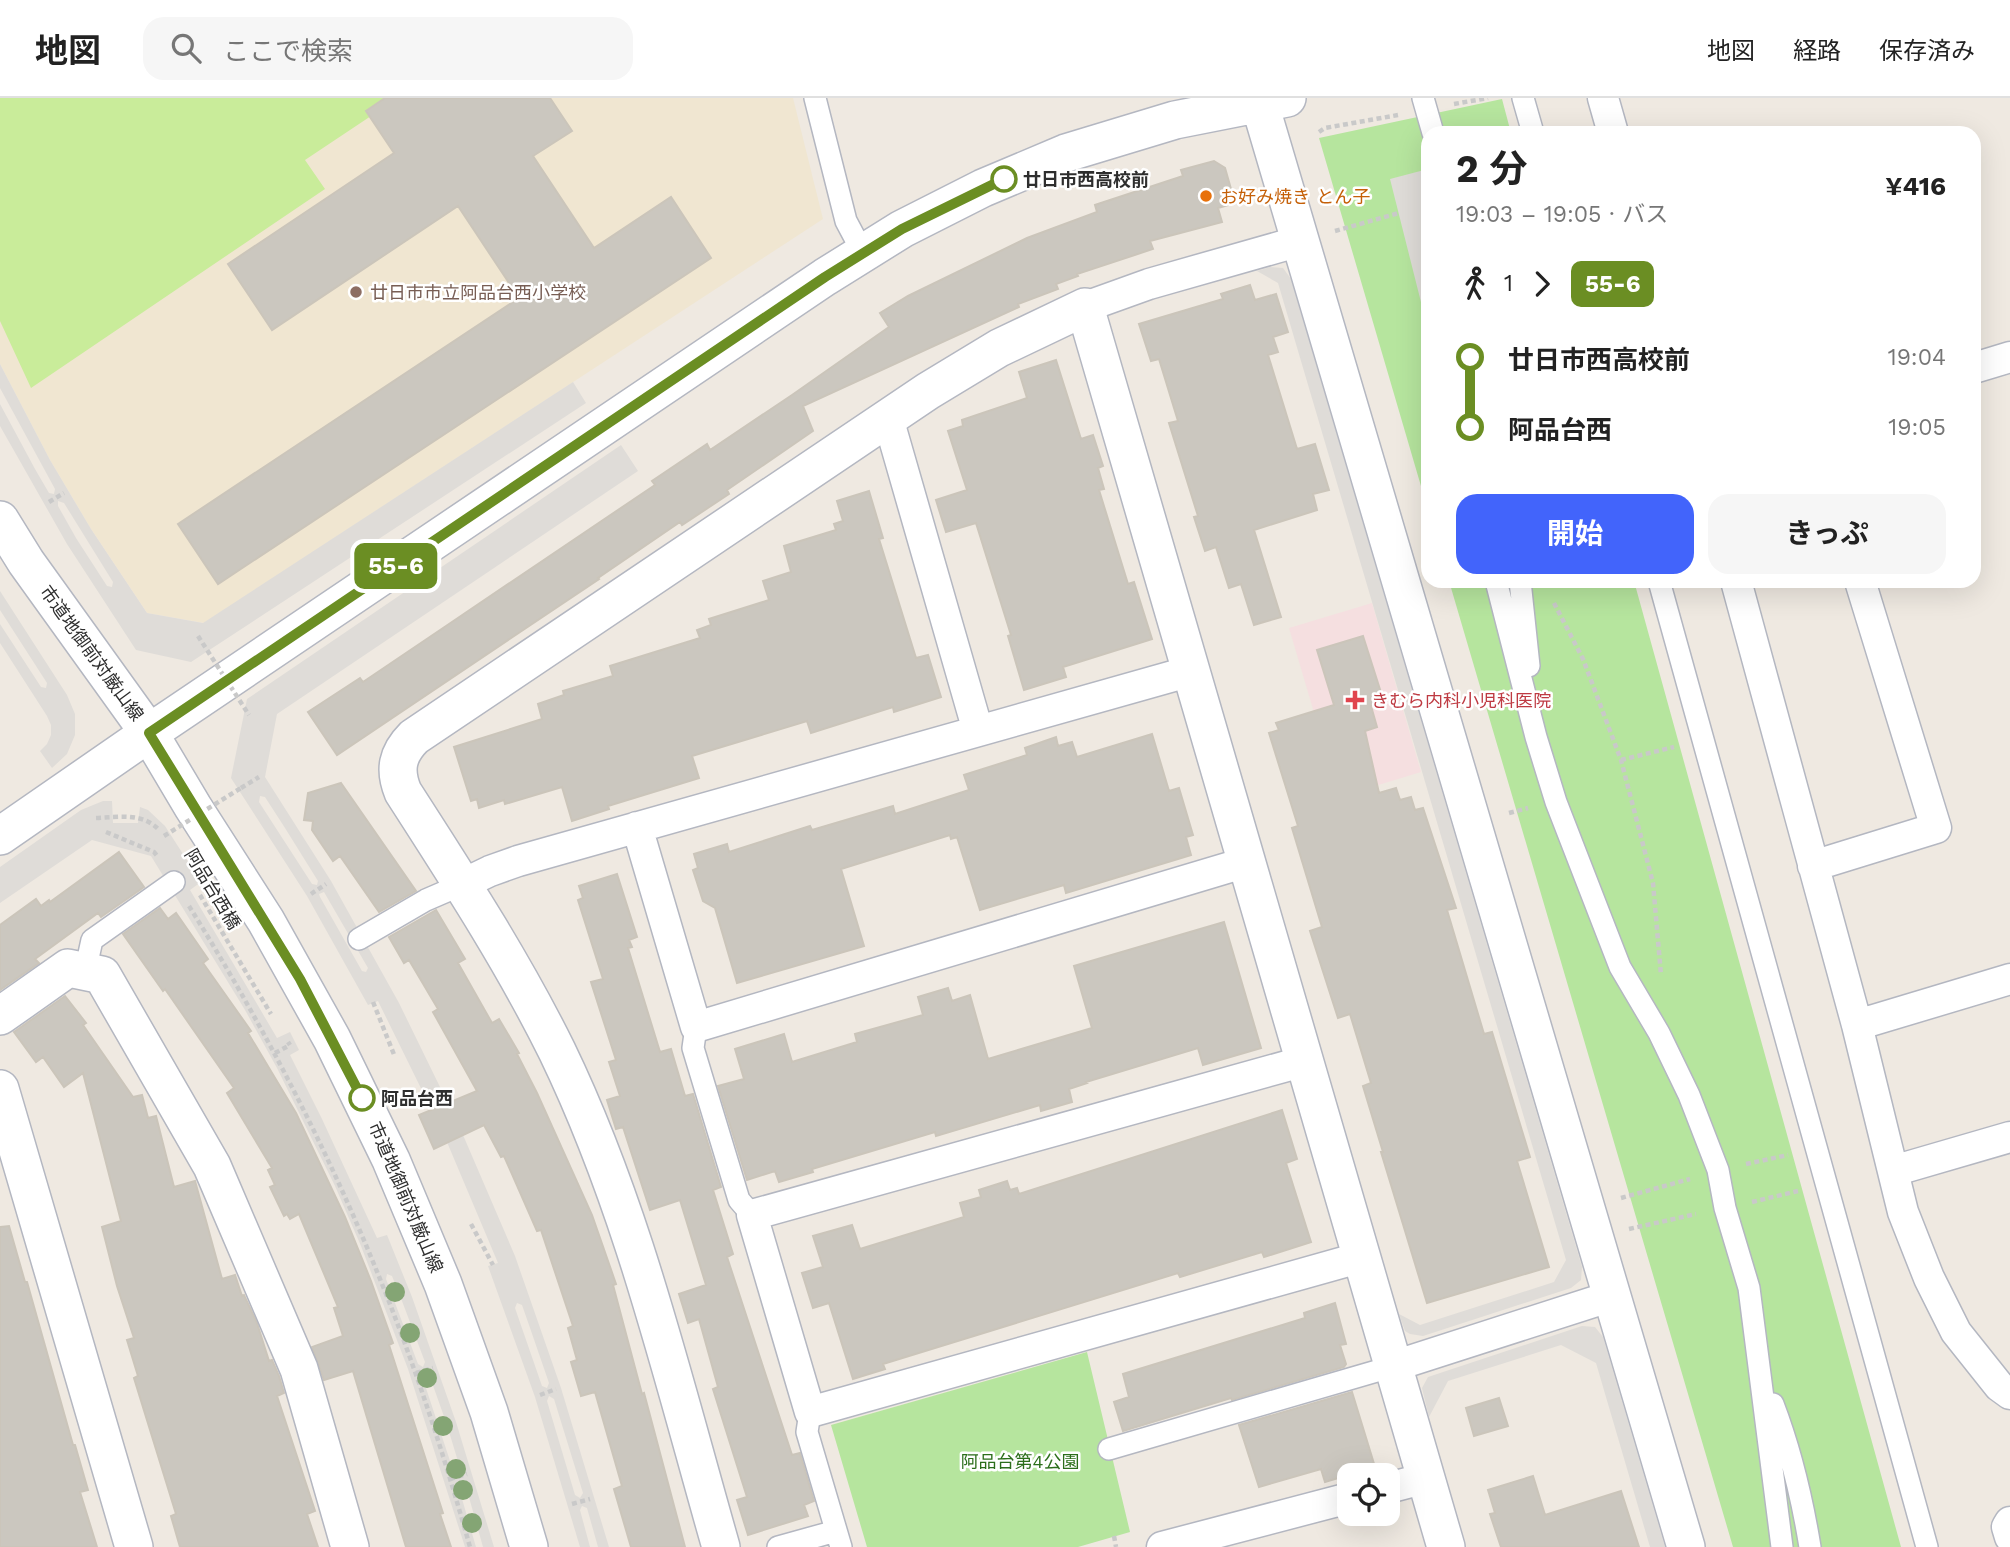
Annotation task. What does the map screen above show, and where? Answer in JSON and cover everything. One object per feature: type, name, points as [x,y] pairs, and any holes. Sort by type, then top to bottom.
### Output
[{"type":"street","points":[[815,98],[846,221],[863,253]]},
{"type":"street","points":[[1423,98],[1431,126]]},
{"type":"street","points":[[1523,98],[1531,126]]},
{"type":"street","points":[[1603,98],[1611,126]]},
{"type":"street","points":[[0,836],[149,733],[902,229],[983,188],[1066,153],[1153,126],[1268,100],[1315,237],[1612,1296],[1686,1547]]},
{"type":"street","points":[[722,1547],[646,1285],[606,1166],[557,1051],[497,941],[402,792],[397,778],[397,763],[403,748],[414,737],[888,418],[999,348],[1085,307],[1149,284],[1315,237]]},
{"type":"street","points":[[1085,307],[1446,1547]]},
{"type":"street","points":[[1981,366],[2010,358]]},
{"type":"street","points":[[888,418],[978,731]]},
{"type":"street","name":"市道地御前対厳山線","points":[[0,520],[26,562],[149,733],[300,979],[363,1099],[391,1160],[467,1348],[529,1547]]},
{"type":"street","points":[[1498,588],[1536,737],[1556,802],[1620,967],[1659,1033],[1689,1095],[1718,1170],[1725,1208],[1749,1288],[1782,1547]]},
{"type":"street","points":[[1521,588],[1536,737]]},
{"type":"street","points":[[1661,588],[1927,1547]]},
{"type":"street","points":[[1738,588],[1857,1026],[1903,1212],[1929,1278],[1956,1332],[1999,1386],[2010,1394]]},
{"type":"street","points":[[1813,866],[1936,828],[1862,588]]},
{"type":"street","points":[[359,939],[426,900],[504,865],[1191,671]]},
{"type":"street","points":[[637,827],[696,1027],[694,1048],[697,1060],[739,1200],[752,1215],[810,1412],[807,1432],[838,1539],[778,1547]]},
{"type":"street","points":[[696,1027],[1247,862]]},
{"type":"street","points":[[85,972],[92,940],[174,882]]},
{"type":"street","points":[[0,1016],[68,968],[102,975],[212,1166],[299,1369],[350,1547]]},
{"type":"street","points":[[1857,1026],[2010,979]]},
{"type":"street","points":[[752,1215],[1305,1061]]},
{"type":"street","points":[[0,1088],[134,1547]]},
{"type":"street","points":[[1893,1171],[2010,1137]]},
{"type":"street","points":[[810,1412],[1362,1257]]},
{"type":"street","points":[[1109,1449],[1394,1366],[1612,1296]]},
{"type":"street","points":[[1762,1374],[1788,1444],[1803,1503],[1810,1547]]},
{"type":"street","points":[[1400,1485],[1426,1478]]},
{"type":"street","points":[[1162,1547],[1337,1501]]},
{"type":"street","points":[[2010,1522],[2007,1527],[2010,1537]]},
{"type":"path","points":[[1315,237],[1399,213]]},
{"type":"path","points":[[49,502],[64,493]]},
{"type":"path","points":[[1548,592],[1583,659],[1621,760],[1653,883],[1661,975],[1659,1033]]},
{"type":"path","points":[[198,636],[249,715]]},
{"type":"path","points":[[1621,760],[1679,746]]},
{"type":"path","name":"阿品台西橋","points":[[171,847],[164,836],[259,777]]},
{"type":"path","points":[[96,818],[139,817],[149,821],[164,836]]},
{"type":"path","points":[[106,832],[154,852],[216,950],[275,1054],[339,1184],[378,1273],[416,1373],[470,1547]]},
{"type":"path","points":[[311,894],[326,884]]},
{"type":"path","name":"阿品台西橋","points":[[200,894],[277,1023]]},
{"type":"path","points":[[373,1002],[395,1057]]},
{"type":"path","points":[[275,1054],[289,1045],[284,1035]]},
{"type":"path","points":[[471,1224],[494,1265]]},
{"type":"path","points":[[416,1373],[433,1368]]},
{"type":"path","points":[[540,1395],[556,1389]]},
{"type":"path","points":[[450,1479],[467,1474]]},
{"type":"path","points":[[572,1504],[590,1499]]},
{"type":"path","points":[[1114,1536],[1116,1547]]},
{"type":"shaded area","name":"廿日市市立阿品台西小学校","points":[[0,98],[793,98],[823,219],[204,623],[147,613],[91,529],[50,460],[0,364]]},
{"type":"shaded area","points":[[1421,171],[1421,302],[1390,179]]},
{"type":"shaded area","points":[[1270,267],[1283,268],[1291,279],[1582,1267],[1581,1280],[1571,1288],[1423,1336],[1405,1331],[1399,1314],[1420,1325],[1554,1282],[1566,1260],[1278,283],[1257,271]]},
{"type":"shaded area","points":[[0,364],[50,460],[91,529],[147,613],[203,623],[573,382],[586,403],[191,662],[136,650],[67,544],[0,426],[0,404],[49,493],[54,494],[55,489],[0,388]],"holes":[[[58,501],[64,503],[113,582],[112,587],[107,586],[76,538],[58,506]]]},
{"type":"shaded area","points":[[621,445],[638,471],[277,714],[265,777],[331,881],[399,1003],[460,1128],[515,1256],[561,1388],[609,1547],[598,1547],[587,1508],[582,1506],[580,1510],[590,1547],[580,1547],[535,1397],[488,1266],[498,1263],[444,1135],[378,1001],[368,1005],[307,896],[231,778],[247,699]],"holes":[[[260,796],[265,797],[318,881],[317,885],[312,884],[259,802]],[[324,892],[368,968],[366,972],[362,971],[319,894]],[[517,1303],[522,1305],[549,1383],[547,1388],[542,1386],[515,1308]],[[549,1396],[554,1399],[583,1493],[580,1498],[575,1495],[547,1401]]]},
{"type":"shaded area","points":[[0,591],[67,695],[75,714],[75,735],[67,754],[52,768],[40,751],[51,735],[51,725],[0,643],[0,624],[41,687],[46,688],[47,683],[0,610]]},
{"type":"shaded area","name":"きむら内科小児科医院","points":[[1372,603],[1421,772],[1339,797],[1289,628]]},
{"type":"shaded area","points":[[103,801],[112,801],[113,823],[138,823],[140,807],[148,810],[165,826],[201,882],[190,890],[277,1038],[290,1032],[299,1050],[290,1055],[377,1238],[387,1235],[412,1297],[456,1422],[494,1547],[483,1547],[465,1483],[460,1481],[458,1485],[476,1547],[465,1547],[408,1369],[335,1186],[245,1010],[151,856],[92,840],[0,903],[0,867],[81,810]],"holes":[[[387,1274],[392,1276],[402,1301],[425,1362],[423,1367],[418,1364],[386,1279]],[[425,1375],[430,1377],[447,1425],[460,1468],[458,1473],[453,1470],[423,1379]]]},
{"type":"shaded area","points":[[1582,1326],[1595,1327],[1603,1337],[1665,1547],[1650,1547],[1596,1363],[1561,1345],[1448,1381],[1429,1417],[1422,1388],[1428,1377]]},
{"type":"green space","points":[[0,98],[398,98],[305,160],[325,189],[31,388],[0,321]]},
{"type":"green space","points":[[1502,99],[1509,126],[1421,126],[1421,486],[1319,138]]},
{"type":"green space","points":[[1451,588],[1636,588],[1901,1547],[1733,1547]]},
{"type":"green space","name":"阿品台第4公園","points":[[1087,1352],[1130,1532],[1078,1547],[867,1547],[831,1425]]},
{"type":"building","points":[[385,98],[550,98],[572,131],[533,156],[594,248],[671,197],[711,258],[218,584],[178,524],[519,298],[458,206],[272,330],[228,264],[394,153],[366,111]]},
{"type":"building","points":[[1214,161],[1225,168],[1235,203],[1218,208],[1222,222],[1150,241],[1153,249],[1077,274],[1078,276],[1056,284],[1058,289],[1018,304],[1019,307],[803,406],[813,431],[727,490],[729,494],[682,525],[680,522],[337,755],[308,712],[360,678],[363,682],[655,485],[652,481],[707,444],[710,450],[792,395],[889,327],[880,313],[908,296],[1027,238],[1097,212],[1095,205],[1183,176],[1181,170]]},
{"type":"building","points":[[1250,285],[1255,300],[1276,294],[1288,332],[1273,337],[1278,352],[1268,355],[1297,449],[1315,444],[1329,490],[1313,494],[1317,510],[1254,530],[1281,617],[1254,625],[1241,584],[1229,588],[1216,547],[1205,551],[1194,517],[1198,516],[1169,423],[1178,421],[1159,359],[1151,361],[1139,324],[1223,299],[1221,294]]},
{"type":"building","points":[[1056,360],[1081,439],[1093,435],[1103,466],[1098,468],[1104,489],[1099,490],[1128,584],[1134,582],[1152,639],[1063,667],[1066,677],[1024,690],[1008,636],[1011,635],[976,523],[946,532],[936,500],[967,490],[948,431],[963,426],[962,420],[1027,398],[1019,372]]},
{"type":"building","points":[[869,491],[883,538],[879,539],[916,658],[928,655],[941,697],[894,712],[893,707],[811,733],[807,721],[692,756],[699,778],[608,806],[609,809],[572,821],[562,787],[505,804],[504,800],[479,808],[477,799],[471,801],[454,747],[542,719],[538,704],[564,695],[563,691],[613,676],[610,666],[700,638],[697,630],[711,625],[709,619],[769,600],[763,581],[791,572],[784,546],[836,530],[834,524],[843,521],[837,501]]},
{"type":"building","points":[[1363,636],[1384,702],[1371,706],[1377,727],[1365,731],[1379,793],[1396,788],[1400,800],[1411,797],[1415,810],[1423,808],[1456,908],[1447,910],[1484,1034],[1492,1032],[1530,1157],[1517,1161],[1549,1267],[1427,1303],[1363,1086],[1371,1083],[1350,1014],[1338,1018],[1310,931],[1322,927],[1292,828],[1298,826],[1269,733],[1279,730],[1276,723],[1334,705],[1317,650]]},
{"type":"building","points":[[1152,734],[1169,791],[1179,788],[1193,835],[1186,837],[1191,855],[1066,893],[1064,885],[980,910],[957,837],[951,839],[950,835],[841,869],[864,946],[737,983],[715,908],[703,901],[693,870],[698,868],[694,854],[727,844],[729,852],[810,826],[812,830],[893,806],[895,814],[969,790],[964,775],[1027,755],[1025,748],[1056,737],[1058,746],[1072,742],[1077,757]]},
{"type":"building","points":[[341,783],[416,891],[379,912],[340,856],[333,861],[312,830],[313,821],[304,820],[308,793]]},
{"type":"building","points":[[119,852],[144,887],[101,917],[98,913],[35,959],[39,963],[0,990],[0,925],[36,899],[41,906],[49,900],[50,902]]},
{"type":"building","points":[[617,874],[637,937],[629,940],[632,947],[628,948],[660,1052],[671,1049],[685,1096],[693,1094],[721,1187],[713,1190],[733,1254],[727,1257],[792,1455],[800,1453],[814,1501],[804,1505],[808,1516],[748,1535],[737,1500],[747,1497],[713,1389],[718,1387],[699,1319],[688,1323],[679,1294],[706,1285],[680,1200],[650,1210],[623,1127],[616,1129],[607,1100],[620,1096],[609,1062],[616,1060],[591,982],[603,979],[578,900],[583,898],[579,886]]},
{"type":"building","points":[[160,908],[168,919],[176,913],[208,959],[203,963],[251,1031],[248,1033],[296,1113],[345,1217],[393,1343],[389,1345],[443,1513],[440,1514],[451,1547],[406,1547],[353,1371],[324,1380],[312,1347],[343,1336],[334,1308],[338,1307],[299,1214],[290,1219],[287,1214],[284,1216],[270,1187],[275,1185],[268,1170],[272,1168],[227,1093],[234,1088],[123,934]]},
{"type":"building","points":[[436,910],[465,959],[458,963],[492,1023],[499,1019],[519,1053],[517,1054],[592,1215],[616,1284],[613,1285],[685,1547],[631,1547],[614,1489],[622,1486],[595,1392],[581,1396],[571,1362],[577,1360],[568,1328],[573,1326],[541,1230],[537,1231],[504,1156],[501,1157],[484,1125],[434,1149],[419,1115],[477,1091],[433,1012],[438,1009],[409,960],[404,963],[389,937]]},
{"type":"building","points":[[1224,922],[1261,1048],[1203,1065],[1198,1048],[1069,1089],[1072,1102],[1041,1111],[1040,1105],[936,1136],[935,1132],[812,1169],[813,1172],[779,1182],[775,1171],[747,1180],[718,1086],[744,1079],[735,1049],[784,1034],[792,1062],[857,1042],[855,1034],[923,1015],[918,997],[948,988],[952,1001],[970,995],[988,1059],[1092,1028],[1074,966]]},
{"type":"building","points":[[65,996],[86,1023],[83,1025],[133,1097],[142,1095],[148,1118],[156,1116],[174,1187],[195,1181],[222,1279],[235,1275],[242,1296],[244,1295],[257,1323],[269,1361],[272,1360],[279,1376],[284,1393],[277,1396],[315,1511],[307,1514],[318,1547],[180,1547],[171,1516],[176,1514],[134,1378],[138,1376],[127,1340],[134,1338],[102,1227],[121,1221],[83,1073],[64,1087],[43,1057],[36,1062],[14,1032]]},
{"type":"building","points":[[1282,1110],[1297,1159],[1286,1163],[1311,1242],[1264,1257],[1262,1252],[1180,1277],[1178,1273],[883,1364],[885,1369],[853,1379],[829,1303],[813,1308],[802,1273],[823,1267],[813,1236],[852,1225],[860,1249],[964,1217],[960,1203],[981,1197],[979,1190],[1007,1181],[1010,1190],[1017,1188],[1019,1194]]},
{"type":"building","points":[[9,1226],[88,1490],[80,1492],[97,1547],[0,1547],[0,1227]]},
{"type":"building","points":[[1335,1303],[1346,1344],[1340,1345],[1346,1364],[1344,1367],[1123,1431],[1114,1402],[1129,1397],[1123,1374],[1305,1318],[1304,1313]]},
{"type":"building","points":[[1352,1392],[1374,1463],[1337,1463],[1337,1478],[1325,1482],[1321,1469],[1259,1487],[1239,1425]]},
{"type":"building","points":[[1499,1398],[1508,1426],[1474,1436],[1466,1408]]},
{"type":"building","points":[[1533,1476],[1545,1515],[1621,1491],[1639,1547],[1501,1547],[1490,1514],[1495,1513],[1488,1490]]},
{"type":"bus line","name":"55-6","points":[[362,1098],[300,979],[149,733],[825,277],[902,229],[1004,179]]},
{"type":"place","name":"廿日市西高校前","points":[[1004,179]]},
{"type":"place","name":"お好み焼き とん子","points":[[1206,196]]},
{"type":"place","name":"廿日市市立阿品台西小学校","points":[[356,292]]},
{"type":"place","name":"きむら内科小児科医院","points":[[1355,700]]},
{"type":"place","name":"阿品台西","points":[[362,1098]]}]
